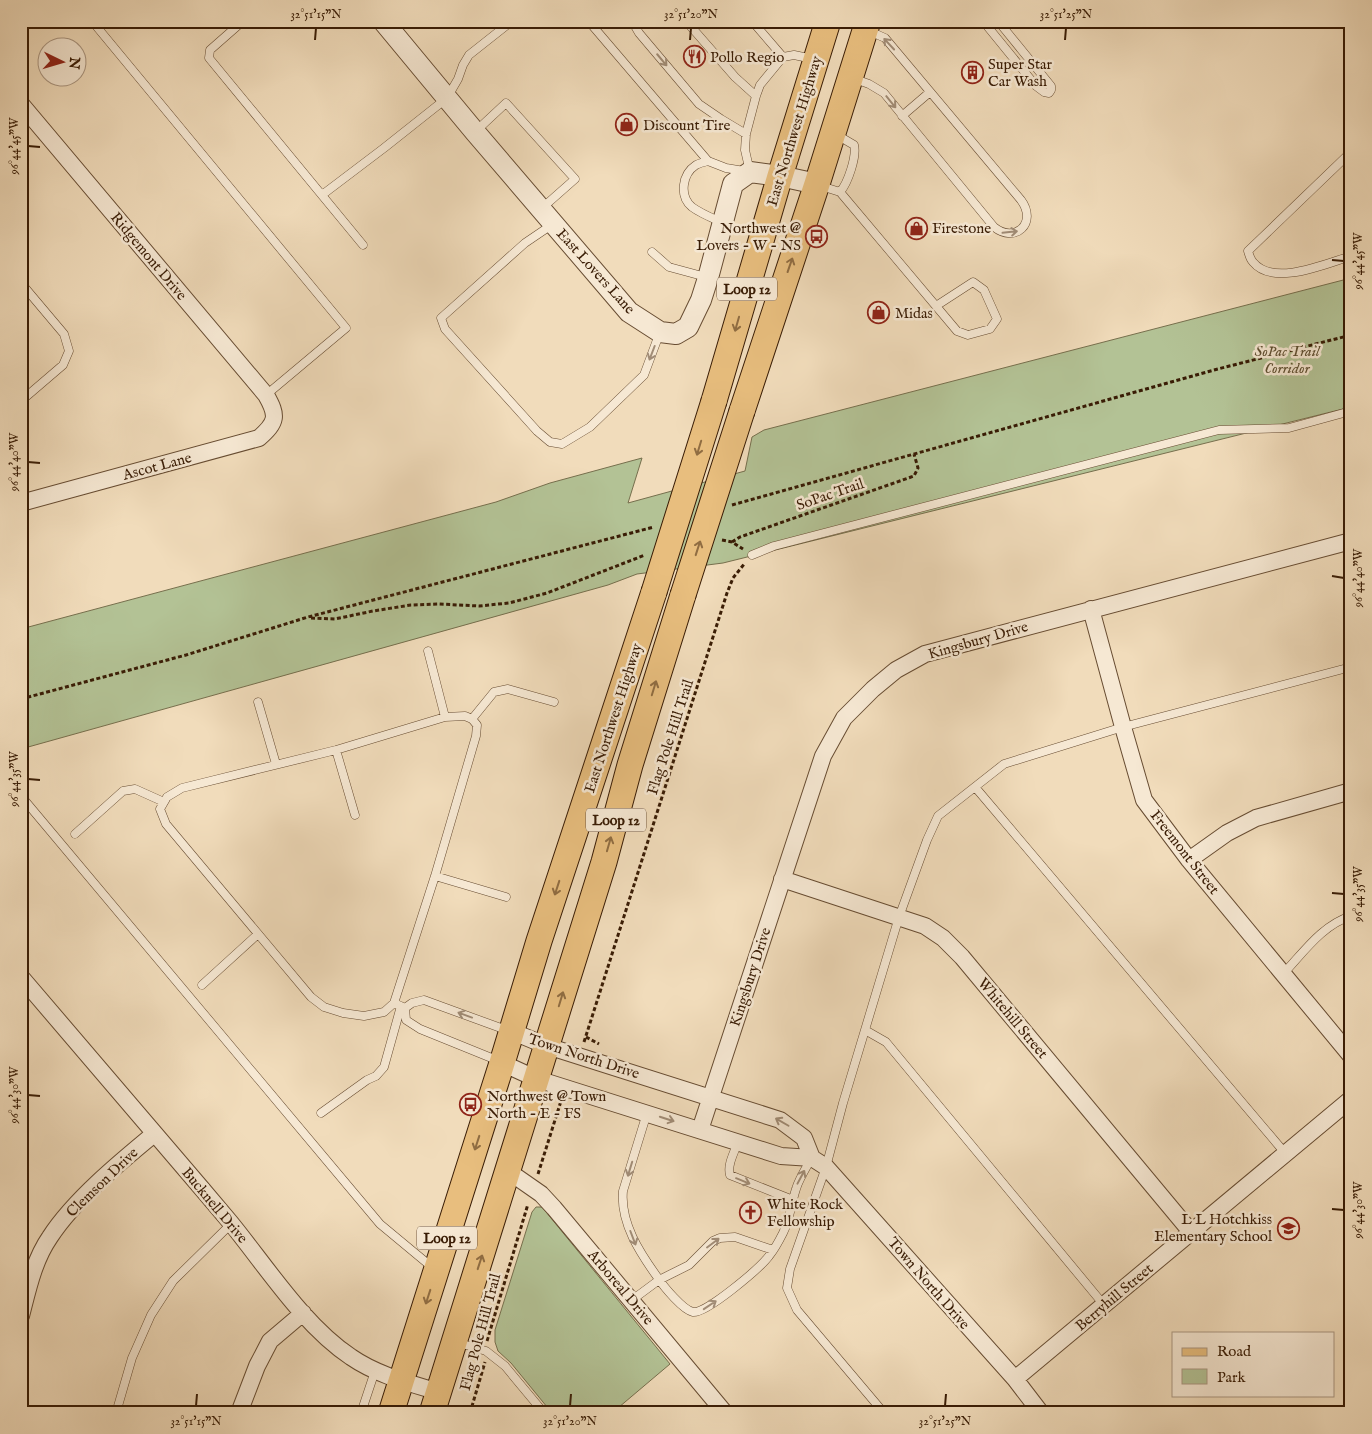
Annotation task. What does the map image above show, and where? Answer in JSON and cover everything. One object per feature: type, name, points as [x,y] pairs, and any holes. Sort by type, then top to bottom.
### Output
[{"type":"main road","name":"East Northwest Highway","points":[[390,1413],[511,1031],[654,592],[714,401],[828,21]]},
{"type":"main road","name":"East Northwest Highway","points":[[435,1402],[604,862],[630,765],[683,595],[867,25]]},
{"type":"street","name":"East Lovers Lane","points":[[383,21],[629,312],[660,332]]},
{"type":"street","name":"Ridgemont Drive","points":[[21,104],[270,402]]},
{"type":"street","points":[[660,332],[676,334],[688,327],[701,300],[708,278],[733,184],[750,172],[817,184]]},
{"type":"street","name":"Ascot Lane","points":[[21,503],[259,438],[272,427],[270,402]]},
{"type":"street","name":"Kingsbury Drive","points":[[700,1130],[823,756],[844,718],[873,689],[896,670],[925,654],[1351,541]]},
{"type":"street","name":"Freemont Street","points":[[1091,609],[1122,727],[1144,800],[1189,860],[1351,1056]]},
{"type":"street","points":[[1189,860],[1226,833],[1256,818],[1351,791]]},
{"type":"street","name":"Whitehill Street","points":[[782,879],[925,926],[943,938],[962,957],[1191,1232]]},
{"type":"street","name":"Bucknell Drive","points":[[21,977],[231,1224],[303,1313],[351,1358],[400,1380],[435,1402]]},
{"type":"street","name":"Town North Drive","points":[[511,1031],[547,1046],[780,1120],[804,1138],[812,1158]]},
{"type":"street","name":"Town North Drive","points":[[502,1063],[537,1079],[781,1156],[812,1158],[826,1167],[1015,1379],[1041,1413]]},
{"type":"street","name":"Berryhill Street","points":[[1015,1379],[1351,1098]]},
{"type":"street","name":"Clemson Drive","points":[[21,1316],[31,1276],[49,1238],[74,1206],[154,1134]]},
{"type":"street","name":"Arboreal Drive","points":[[508,1171],[541,1194],[725,1413]]},
{"type":"street","points":[[239,1413],[257,1366],[270,1341],[303,1313]]},
{"type":"lane","points":[[92,21],[346,328],[270,402]]},
{"type":"lane","points":[[243,21],[210,50],[209,58],[363,245]]},
{"type":"lane","points":[[322,195],[447,98],[469,56],[512,21]]},
{"type":"lane","points":[[632,21],[699,104],[746,134]]},
{"type":"lane","points":[[686,21],[735,77],[756,96]]},
{"type":"lane","points":[[752,21],[784,58]]},
{"type":"lane","points":[[983,21],[1036,86],[1048,93],[1052,90],[1051,86],[998,21]]},
{"type":"lane","points":[[591,24],[708,161],[726,168],[750,172],[745,150],[746,134],[760,85],[784,58],[794,54],[816,60]]},
{"type":"lane","points":[[850,77],[869,84],[884,93],[994,227],[1001,233],[1009,234],[1019,231],[1025,225],[1028,217],[1026,207],[885,38],[867,25]]},
{"type":"lane","points":[[902,116],[930,92]]},
{"type":"lane","points":[[475,132],[506,103],[574,180],[525,243],[441,318],[445,329],[537,431],[550,442],[562,444],[590,427],[644,374],[660,332]]},
{"type":"lane","points":[[833,132],[854,145],[856,152],[845,187],[840,192]]},
{"type":"lane","points":[[1351,152],[1248,251],[1252,262],[1263,270],[1276,274],[1292,272],[1351,256]]},
{"type":"lane","points":[[708,161],[696,165],[687,175],[684,185],[685,197],[692,207],[722,223]]},
{"type":"lane","points":[[817,184],[840,192],[957,331],[968,335],[990,329],[997,319],[984,290],[973,282],[936,306]]},
{"type":"lane","points":[[652,252],[669,267],[708,278]]},
{"type":"lane","points":[[21,283],[64,334],[69,351],[63,365],[21,401]]},
{"type":"lane","points":[[752,555],[774,546],[1219,430],[1289,428],[1351,411]]},
{"type":"lane","points":[[428,651],[445,717]]},
{"type":"lane","points":[[884,1413],[797,1310],[787,1288],[790,1269],[826,1167],[899,917],[926,840],[938,816],[1004,764],[1122,727],[1351,668]]},
{"type":"lane","points":[[472,719],[494,692],[508,689],[554,702]]},
{"type":"lane","points":[[258,702],[276,764]]},
{"type":"lane","points":[[321,1113],[367,1080],[376,1076],[384,1067],[400,1006],[435,876],[476,736],[477,725],[472,719],[465,716],[445,717],[336,750],[182,788],[167,797],[160,809],[166,824],[311,997],[324,1007],[343,1014],[364,1016],[384,1012],[400,1006],[424,1000],[511,1031]]},
{"type":"lane","points":[[336,750],[355,815]]},
{"type":"lane","points":[[975,787],[1285,1154]]},
{"type":"lane","points":[[75,834],[123,791],[135,789],[164,802]]},
{"type":"lane","points":[[21,796],[380,1224],[436,1271]]},
{"type":"lane","points":[[435,876],[506,897]]},
{"type":"lane","points":[[1283,974],[1316,938],[1339,920],[1351,916]]},
{"type":"lane","points":[[202,985],[258,934]]},
{"type":"lane","points":[[400,1006],[406,1020],[420,1029],[502,1063]]},
{"type":"lane","points":[[865,1030],[886,1042],[1104,1305]]},
{"type":"lane","points":[[647,1113],[623,1191],[622,1198],[626,1220],[635,1245],[659,1280],[691,1312],[709,1307],[756,1270],[773,1250],[783,1233],[796,1187],[812,1158]]},
{"type":"lane","points":[[738,1142],[730,1164],[730,1176],[793,1200]]},
{"type":"lane","points":[[116,1413],[132,1358],[151,1315],[173,1281],[231,1224]]},
{"type":"lane","points":[[632,1300],[659,1280],[690,1265],[713,1241],[720,1238],[735,1237],[773,1250]]},
{"type":"lane","points":[[455,1341],[486,1351],[505,1366],[544,1413]]},
{"type":"lane","points":[[361,1413],[375,1370]]},
{"type":"path","points":[[731,505],[1214,370],[1351,334]]},
{"type":"path","name":"SoPac Trail","points":[[732,542],[740,536],[914,476],[918,468],[914,454]]},
{"type":"path","points":[[21,699],[186,654],[308,617],[655,527]]},
{"type":"path","points":[[719,539],[732,542],[752,555]]},
{"type":"path","points":[[308,617],[335,619],[411,605],[479,606],[509,603],[547,593],[590,578],[620,564],[654,553]]},
{"type":"path","name":"Flag Pole Hill Trail","points":[[584,1045],[727,593],[733,578],[752,555]]},
{"type":"path","points":[[586,1037],[603,1046]]},
{"type":"path","points":[[538,1174],[562,1098]]},
{"type":"path","name":"Flag Pole Hill Trail","points":[[470,1413],[484,1367],[488,1335],[530,1199]]},
{"type":"green space","name":"SoPac Trail Corridor","points":[[1351,278],[1351,407],[723,563],[637,574],[608,585],[21,749],[21,629],[496,502],[550,483],[642,458],[628,503],[745,471],[752,437],[764,430]]},
{"type":"green space","points":[[536,1207],[542,1207],[670,1364],[612,1413],[552,1413],[511,1363],[498,1351],[495,1342],[495,1330],[532,1212]]},
{"type":"place","name":"Pollo Regio","points":[[694,57]]},
{"type":"place","name":"Super Star Car Wash","points":[[972,73]]},
{"type":"place","name":"Discount Tire","points":[[627,125]]},
{"type":"place","name":"Firestone","points":[[916,228]]},
{"type":"place","name":"Northwest @ Lovers - W - NS","points":[[817,237]]},
{"type":"place","name":"Midas","points":[[879,313]]},
{"type":"place","name":"Northwest @ Town North - E - FS","points":[[471,1105]]},
{"type":"place","name":"White Rock Fellowship","points":[[751,1213]]},
{"type":"place","name":"L L Hotchkiss Elementary School","points":[[1288,1228]]}]
